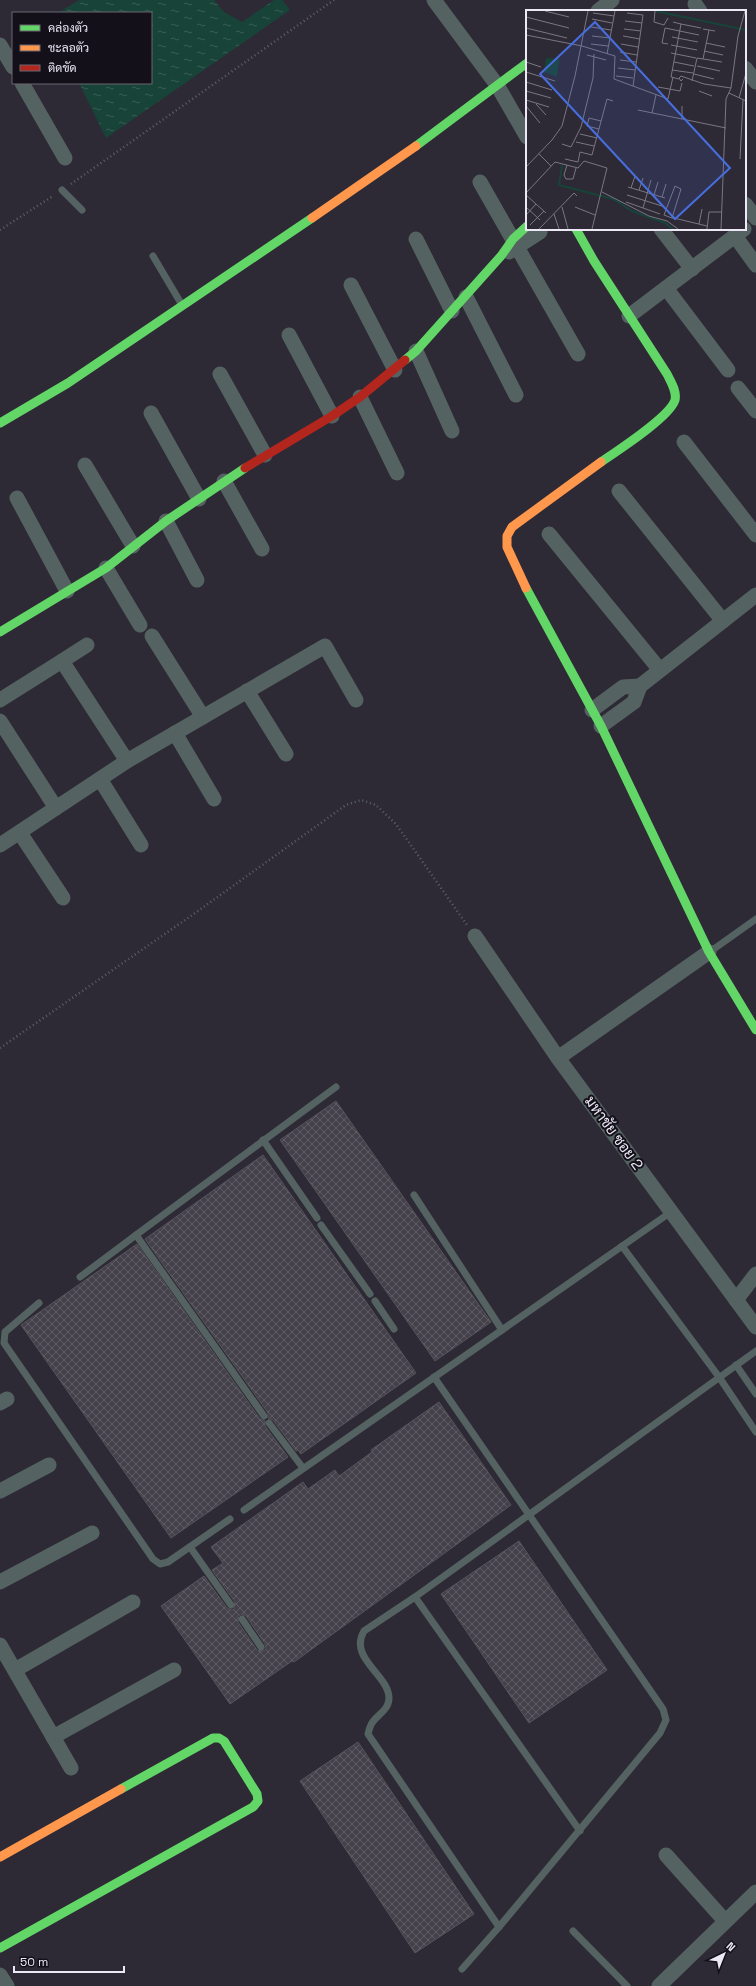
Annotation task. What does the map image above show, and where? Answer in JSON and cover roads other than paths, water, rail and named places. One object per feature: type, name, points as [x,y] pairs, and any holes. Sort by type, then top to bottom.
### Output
[{"type":"street","points":[[434,0],[497,85],[526,136]]},
{"type":"street","points":[[599,10],[612,0]]},
{"type":"street","points":[[0,45],[12,65]]},
{"type":"street","points":[[0,423],[68,384],[435,133],[526,64]]},
{"type":"street","points":[[746,69],[756,82]]},
{"type":"street","points":[[23,84],[65,158]]},
{"type":"street","points":[[480,182],[578,354]]},
{"type":"street","points":[[746,205],[756,219],[746,227]]},
{"type":"street","points":[[1,628],[106,568],[166,521],[224,481],[264,455],[332,416],[360,397],[395,370],[416,351],[466,297],[501,256],[533,230]]},
{"type":"street","points":[[577,230],[594,261],[673,385],[676,397],[672,408],[664,416],[521,519],[512,527],[507,536],[507,547],[520,577],[601,726],[709,952],[756,1030]]},
{"type":"street","points":[[662,230],[692,269]]},
{"type":"street","points":[[630,316],[741,231],[756,265]]},
{"type":"street","points":[[416,239],[452,311]]},
{"type":"street","points":[[352,285],[395,370]]},
{"type":"street","points":[[666,288],[728,370]]},
{"type":"street","points":[[466,297],[516,395]]},
{"type":"street","points":[[289,335],[332,416]]},
{"type":"street","points":[[416,351],[452,431]]},
{"type":"street","points":[[220,374],[264,455]]},
{"type":"street","points":[[738,388],[756,411]]},
{"type":"street","points":[[360,397],[397,473]]},
{"type":"street","points":[[151,413],[199,499]]},
{"type":"street","points":[[684,442],[756,535]]},
{"type":"street","points":[[85,464],[134,546]]},
{"type":"street","points":[[224,481],[262,549]]},
{"type":"street","points":[[619,491],[723,621]]},
{"type":"street","points":[[17,498],[67,590]]},
{"type":"street","points":[[166,521],[197,580]]},
{"type":"street","points":[[549,534],[660,670]]},
{"type":"street","points":[[106,568],[140,625]]},
{"type":"street","points":[[601,726],[634,702],[640,686],[756,595]]},
{"type":"street","points":[[152,636],[203,717]]},
{"type":"street","points":[[0,700],[87,645]]},
{"type":"street","points":[[0,845],[127,761],[325,646],[356,700]]},
{"type":"street","points":[[62,661],[127,761]]},
{"type":"street","points":[[592,710],[624,687],[640,686]]},
{"type":"street","points":[[247,691],[286,754]]},
{"type":"street","points":[[0,721],[56,808]]},
{"type":"street","points":[[175,733],[214,800]]},
{"type":"street","points":[[100,779],[141,845]]},
{"type":"street","points":[[20,833],[63,898]]},
{"type":"street","name":"มหาชัย ซอย 2","points":[[475,936],[558,1058],[756,1327]]},
{"type":"street","points":[[558,1058],[709,952]]},
{"type":"street","points":[[736,1300],[756,1274]]},
{"type":"street","points":[[0,1491],[49,1465]]},
{"type":"street","points":[[0,1582],[92,1533]]},
{"type":"street","points":[[15,1670],[133,1602]]},
{"type":"street","points":[[0,1645],[71,1768]]},
{"type":"street","points":[[53,1737],[174,1670]]},
{"type":"street","points":[[0,1857],[213,1738],[219,1738],[224,1741],[257,1794],[258,1801],[253,1807],[0,1948]]},
{"type":"street","points":[[666,1855],[725,1921]]},
{"type":"street","points":[[659,1986],[756,1892]]},
{"type":"street","points":[[0,1975],[7,1986]]},
{"type":"lane","points":[[62,190],[82,210]]},
{"type":"lane","points":[[154,256],[182,305]]},
{"type":"lane","points":[[709,952],[756,919]]},
{"type":"lane","points":[[80,1277],[336,1087]]},
{"type":"lane","points":[[263,1140],[317,1218]]},
{"type":"lane","points":[[414,1195],[502,1330]]},
{"type":"lane","points":[[244,1510],[671,1212]]},
{"type":"lane","points":[[321,1225],[370,1294]]},
{"type":"lane","points":[[136,1234],[264,1416]]},
{"type":"lane","points":[[622,1246],[719,1377],[756,1432]]},
{"type":"lane","points":[[375,1301],[394,1329]]},
{"type":"lane","points":[[39,1303],[5,1332],[4,1343],[153,1559],[160,1564],[168,1562],[230,1519]]},
{"type":"lane","points":[[499,1927],[368,1734],[371,1724],[387,1707],[389,1697],[386,1689],[360,1650],[359,1639],[364,1631],[415,1597],[756,1351]]},
{"type":"lane","points":[[736,1365],[756,1394]]},
{"type":"lane","points":[[434,1377],[663,1709],[666,1720],[660,1733],[580,1831],[462,1969]]},
{"type":"lane","points":[[269,1423],[303,1468]]},
{"type":"lane","points":[[190,1547],[231,1605]]},
{"type":"lane","points":[[415,1597],[580,1831]]},
{"type":"lane","points":[[242,1619],[261,1647]]},
{"type":"lane","points":[[573,1931],[627,1986]]},
{"type":"water","points":[[79,0],[214,0],[224,12],[242,22],[274,0],[282,0],[290,10],[106,138],[79,84],[152,84],[152,12],[60,12]]}]
